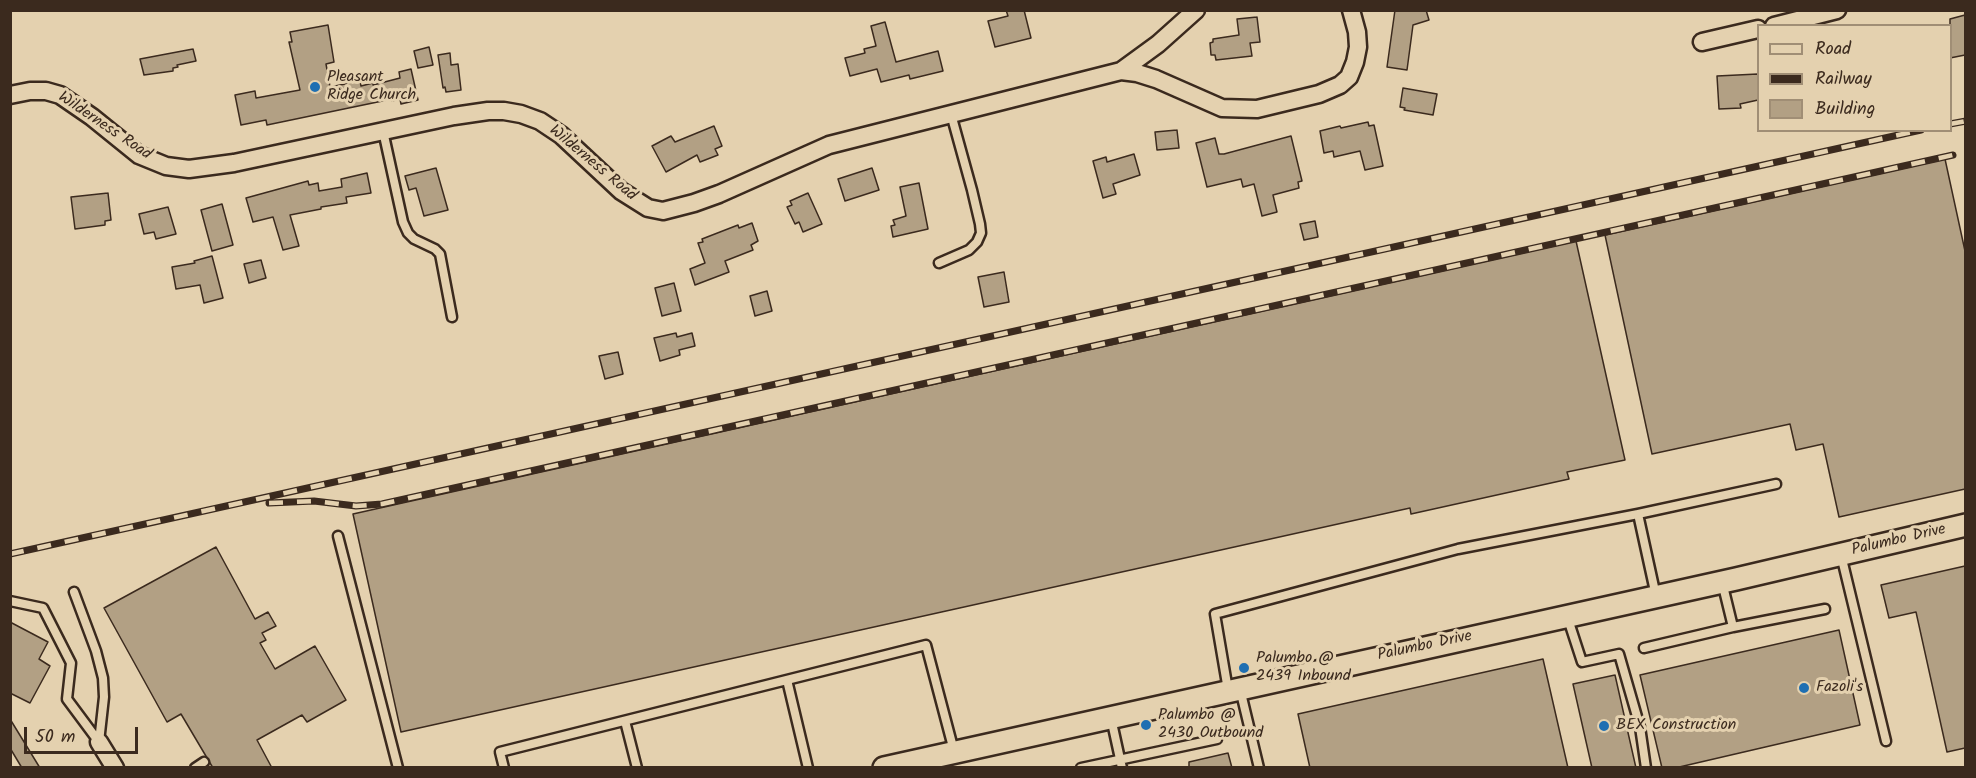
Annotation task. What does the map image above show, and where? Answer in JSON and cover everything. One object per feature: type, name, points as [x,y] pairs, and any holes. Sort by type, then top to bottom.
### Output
[{"type":"street","name":"Wilderness Road","points":[[10,95],[46,91],[60,95],[140,155],[166,166],[189,169],[234,163],[474,112],[504,111],[521,114],[540,121],[561,135],[621,191],[648,208],[663,211],[711,197],[829,145],[1121,71],[1158,44],[1196,10]]},
{"type":"street","points":[[1121,71],[1156,79],[1222,108],[1257,109],[1318,94],[1340,86],[1349,77],[1355,62],[1358,32],[1351,10]]},
{"type":"street","points":[[1782,24],[1837,10]]},
{"type":"street","points":[[1702,42],[1757,29]]},
{"type":"street","name":"Palumbo Drive","points":[[895,766],[1722,582],[1965,525]]},
{"type":"street","points":[[99,742],[115,768]]},
{"type":"lane","points":[[939,263],[969,250],[977,242],[981,233],[951,113]]},
{"type":"lane","points":[[383,131],[403,222],[414,239],[435,249],[440,254],[452,317]]},
{"type":"lane","points":[[1259,768],[1234,689],[1215,614],[1458,549],[1776,484]]},
{"type":"lane","points":[[1638,514],[1656,596]]},
{"type":"lane","points":[[338,536],[398,768]]},
{"type":"lane","points":[[1841,554],[1886,741]]},
{"type":"lane","points":[[1722,582],[1733,627]]},
{"type":"lane","points":[[74,592],[96,651],[103,678],[104,697],[99,742]]},
{"type":"lane","points":[[10,601],[43,608],[71,663],[68,699],[99,742]]},
{"type":"lane","points":[[1644,648],[1825,609]]},
{"type":"lane","points":[[1567,616],[1582,662],[1619,654],[1640,728],[1646,768]]},
{"type":"lane","points":[[504,768],[501,752],[926,645],[954,752]]},
{"type":"lane","points":[[787,681],[808,768]]},
{"type":"lane","points":[[1111,717],[1121,763]]},
{"type":"lane","points":[[625,721],[637,768]]},
{"type":"lane","points":[[1081,768],[1121,763],[1217,739]]},
{"type":"lane","points":[[195,768],[204,762]]},
{"type":"building","points":[[1006,10],[1024,10],[1031,38],[995,47],[988,21],[1008,16]]},
{"type":"building","points":[[1395,10],[1426,10],[1429,20],[1413,25],[1407,70],[1387,67]]},
{"type":"building","points":[[1965,15],[1965,55],[1952,58],[1950,19]]},
{"type":"building","points":[[1257,17],[1260,42],[1250,43],[1252,56],[1216,60],[1215,55],[1211,55],[1210,43],[1213,39],[1239,35],[1237,19]]},
{"type":"building","points":[[885,22],[896,62],[938,51],[943,71],[910,79],[909,75],[881,82],[877,69],[850,76],[845,58],[865,53],[864,49],[876,46],[871,26]]},
{"type":"building","points":[[328,25],[334,62],[326,64],[330,87],[360,81],[361,86],[373,83],[373,85],[400,78],[399,72],[411,69],[418,100],[401,104],[400,99],[392,101],[392,99],[267,125],[266,120],[241,125],[235,95],[255,91],[256,98],[300,90],[289,42],[292,42],[290,32]]},
{"type":"building","points":[[429,47],[433,65],[418,68],[414,51]]},
{"type":"building","points":[[193,49],[196,61],[177,65],[178,67],[173,68],[173,71],[144,75],[140,59]]},
{"type":"building","points":[[450,53],[451,65],[458,64],[461,90],[446,92],[445,87],[443,88],[438,55]]},
{"type":"building","points":[[1757,74],[1757,100],[1740,104],[1741,108],[1719,109],[1717,76]]},
{"type":"building","points":[[1403,88],[1437,94],[1433,115],[1404,110],[1405,108],[1400,107]]},
{"type":"building","points":[[1368,122],[1369,126],[1374,125],[1383,166],[1365,170],[1360,151],[1334,157],[1333,151],[1324,153],[1320,131]]},
{"type":"building","points":[[714,126],[722,146],[715,149],[718,155],[700,162],[697,155],[666,172],[652,146],[671,136],[675,142]]},
{"type":"building","points":[[1177,130],[1179,148],[1157,150],[1155,132]]},
{"type":"building","points":[[1291,136],[1302,181],[1298,182],[1299,188],[1273,195],[1277,212],[1262,216],[1254,184],[1243,187],[1241,179],[1207,187],[1196,143],[1215,138],[1219,154],[1224,154]]},
{"type":"building","points":[[1134,154],[1140,175],[1113,184],[1116,194],[1103,198],[1093,161],[1106,157],[1107,162]]},
{"type":"building","points":[[1945,159],[1965,251],[1965,489],[1839,517],[1823,444],[1796,450],[1790,424],[1652,454],[1605,235]]},
{"type":"building","points":[[436,168],[448,210],[424,216],[416,188],[409,190],[405,176]]},
{"type":"building","points":[[872,168],[879,190],[845,201],[838,179]]},
{"type":"building","points":[[367,173],[371,193],[346,197],[347,203],[290,215],[299,246],[283,250],[273,217],[253,222],[246,198],[308,181],[309,185],[318,183],[319,191],[342,187],[341,179]]},
{"type":"building","points":[[919,183],[928,229],[893,237],[891,226],[895,225],[893,220],[906,216],[900,187]]},
{"type":"building","points":[[108,193],[111,220],[105,221],[105,225],[75,229],[71,197]]},
{"type":"building","points":[[808,193],[822,224],[803,232],[799,222],[795,224],[787,207],[792,205],[790,201]]},
{"type":"building","points":[[222,204],[233,245],[212,251],[201,210]]},
{"type":"building","points":[[168,207],[176,234],[156,239],[154,232],[144,234],[139,214]]},
{"type":"building","points":[[1315,221],[1318,237],[1304,240],[1300,224]]},
{"type":"building","points":[[752,223],[758,241],[751,245],[753,250],[725,261],[729,272],[695,285],[690,269],[705,263],[698,243],[703,242],[702,239],[738,225],[739,228]]},
{"type":"building","points":[[1576,241],[1625,460],[1567,472],[1569,479],[1411,514],[1410,508],[401,732],[353,514]]},
{"type":"building","points":[[212,256],[223,298],[204,303],[200,285],[176,289],[172,267],[195,263],[194,261]]},
{"type":"building","points":[[261,260],[266,278],[249,283],[244,264]]},
{"type":"building","points":[[1004,272],[1009,302],[984,307],[978,277]]},
{"type":"building","points":[[674,283],[681,311],[662,316],[655,288]]},
{"type":"building","points":[[767,291],[772,311],[755,316],[750,296]]},
{"type":"building","points":[[676,333],[677,337],[692,333],[695,346],[679,350],[680,355],[660,361],[654,338]]},
{"type":"building","points":[[618,352],[623,374],[605,379],[599,356]]},
{"type":"building","points":[[216,547],[255,619],[268,612],[276,626],[262,633],[266,640],[260,643],[275,669],[315,646],[346,700],[307,722],[302,715],[257,740],[272,768],[213,768],[181,714],[167,722],[104,608]]},
{"type":"building","points":[[1965,566],[1965,748],[1947,752],[1916,612],[1889,618],[1881,585]]},
{"type":"building","points":[[10,622],[48,642],[39,659],[50,666],[30,703],[10,693]]},
{"type":"building","points":[[1839,630],[1860,725],[1675,768],[1662,768],[1640,675]]},
{"type":"building","points":[[1543,659],[1568,768],[1310,768],[1298,714]]},
{"type":"building","name":"BEX Construction","points":[[1615,675],[1636,768],[1592,768],[1573,684]]},
{"type":"building","points":[[10,719],[40,768],[22,768],[10,748]]},
{"type":"building","points":[[1228,753],[1232,768],[1189,768],[1189,762]]},
{"type":"railway","points":[[1952,124],[1966,121]]},
{"type":"railway","points":[[10,554],[1912,132]]},
{"type":"railway","points":[[269,503],[314,501],[356,506],[382,504],[1953,155]]},
{"type":"place","name":"Pleasant Ridge Church","points":[[315,87]]},
{"type":"place","name":"Palumbo @ 2439 Inbound","points":[[1244,668]]},
{"type":"place","name":"Fazoli's","points":[[1804,688]]},
{"type":"place","name":"Palumbo @ 2430 Outbound","points":[[1146,725]]},
{"type":"place","name":"BEX Construction","points":[[1604,726]]}]
